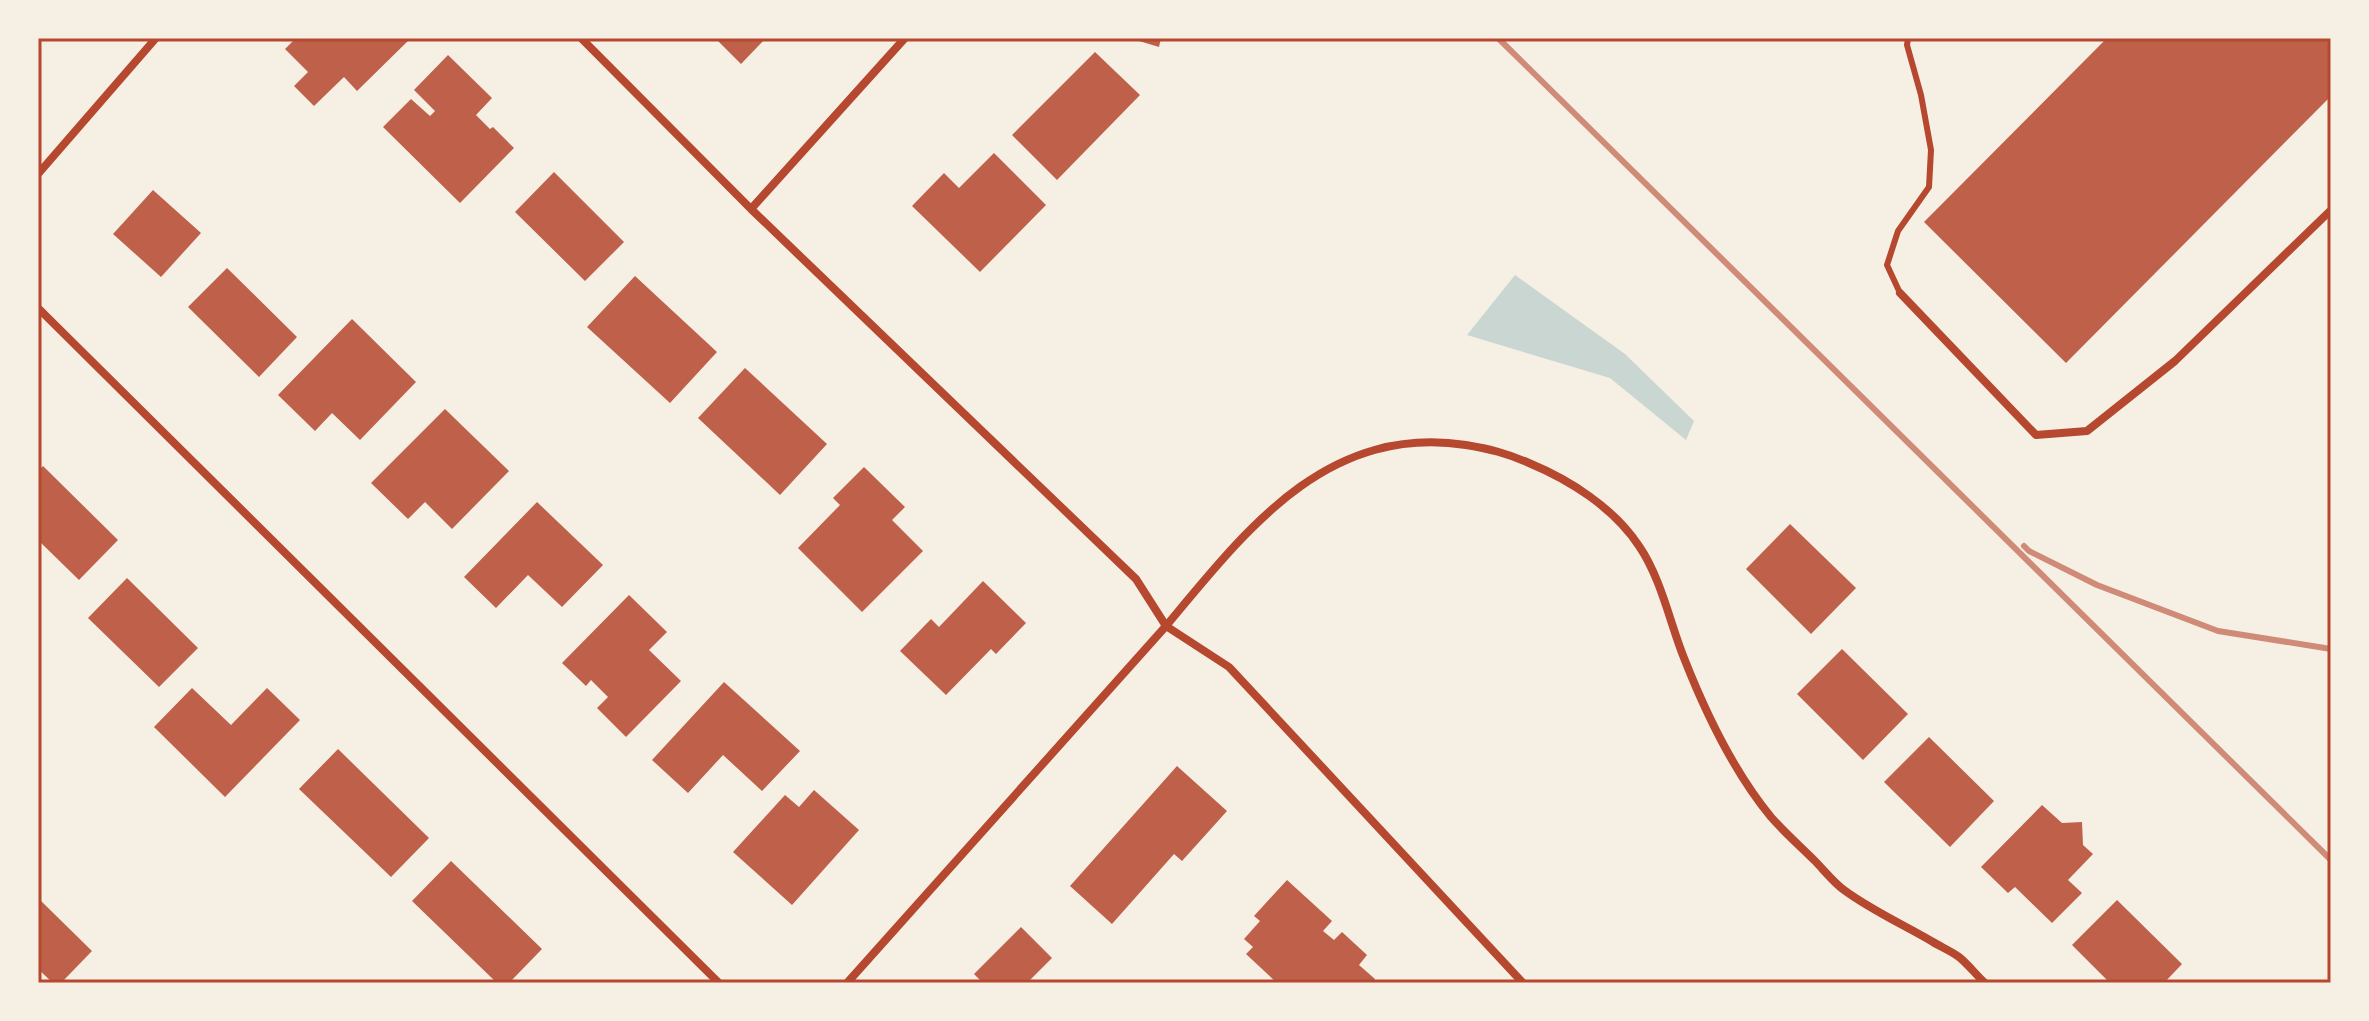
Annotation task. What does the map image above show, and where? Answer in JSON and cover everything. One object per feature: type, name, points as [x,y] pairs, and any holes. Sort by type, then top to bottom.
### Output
[{"type":"street","points":[[38,174],[156,38]]},
{"type":"street","points":[[581,38],[751,209],[1136,579],[1166,626],[1229,667],[1523,983]]},
{"type":"street","points":[[751,209],[905,38]]},
{"type":"street","points":[[1900,293],[2036,435],[2087,431],[2175,361],[2331,210]]},
{"type":"street","points":[[38,308],[719,983]]},
{"type":"street","points":[[847,983],[1215,567],[1276,504],[1343,461],[1383,447],[1418,441],[1503,451],[1584,493],[1612,515],[1640,547],[1714,724],[1740,776],[1772,818],[1843,889],[1959,957],[1985,983]]},
{"type":"lane","points":[[1900,293],[1887,265],[1898,231],[1929,187],[1931,150],[1908,38]]},
{"type":"shaded area","points":[[1515,275],[1625,354],[1694,421],[1686,440],[1610,378],[1467,335]]},
{"type":"building","points":[[296,38],[411,38],[357,91],[344,77],[314,106],[294,86],[308,72],[285,49]]},
{"type":"building","points":[[715,38],[766,38],[741,64]]},
{"type":"building","points":[[1129,38],[1161,38],[1159,47]]},
{"type":"building","points":[[2107,38],[2331,38],[2331,96],[2066,363],[1924,222]]},
{"type":"building","points":[[1095,52],[1140,95],[1057,180],[1012,135]]},
{"type":"building","points":[[448,55],[492,98],[476,115],[514,148],[460,203],[383,127],[411,99],[430,116],[435,111],[414,90]]},
{"type":"building","points":[[994,153],[1046,205],[980,272],[912,206],[944,173],[959,188]]},
{"type":"building","points":[[554,172],[624,242],[585,281],[515,212]]},
{"type":"building","points":[[153,190],[201,233],[161,277],[113,234]]},
{"type":"building","points":[[227,268],[297,337],[259,377],[188,307]]},
{"type":"building","points":[[635,276],[717,352],[670,403],[587,327]]},
{"type":"building","points":[[352,319],[416,382],[360,440],[332,413],[315,431],[278,395]]},
{"type":"building","points":[[745,368],[827,444],[780,495],[698,418]]},
{"type":"building","points":[[445,409],[509,471],[452,529],[425,502],[408,519],[371,483]]},
{"type":"building","points":[[43,466],[118,540],[79,580],[38,540],[38,471]]},
{"type":"building","points":[[864,467],[905,507],[892,520],[923,551],[862,612],[798,548],[840,505],[833,498]]},
{"type":"building","points":[[537,502],[603,565],[562,607],[528,575],[496,608],[464,577]]},
{"type":"building","points":[[1790,524],[1856,588],[1811,634],[1746,569]]},
{"type":"building","points":[[127,578],[198,648],[159,687],[88,618]]},
{"type":"building","points":[[983,581],[1026,623],[996,654],[991,649],[946,695],[900,651],[931,619],[939,627]]},
{"type":"building","points":[[629,595],[667,632],[649,650],[681,681],[626,737],[597,708],[608,697],[591,680],[586,686],[562,663]]},
{"type":"building","points":[[1842,649],[1908,714],[1863,760],[1797,694]]},
{"type":"building","points":[[724,682],[800,751],[762,791],[723,755],[688,793],[652,760]]},
{"type":"building","points":[[192,688],[231,725],[267,688],[300,720],[225,797],[154,727]]},
{"type":"building","points":[[1929,737],[1994,801],[1950,847],[1884,782]]},
{"type":"building","points":[[338,749],[429,838],[391,877],[299,789]]},
{"type":"building","points":[[1177,766],[1227,811],[1182,861],[1174,854],[1112,924],[1070,886]]},
{"type":"building","points":[[814,790],[859,830],[792,905],[733,852],[785,795],[799,807]]},
{"type":"building","points":[[2042,805],[2062,823],[2082,822],[2083,845],[2093,854],[2068,880],[2082,893],[2052,923],[2015,887],[2008,893],[1981,867]]},
{"type":"building","points":[[451,861],[542,949],[509,983],[497,983],[412,901]]},
{"type":"building","points":[[1287,880],[1332,921],[1323,931],[1334,940],[1342,932],[1367,955],[1359,965],[1375,979],[1372,983],[1277,983],[1246,954],[1253,947],[1244,939],[1260,921],[1254,916]]},
{"type":"building","points":[[38,898],[92,951],[61,983],[53,983],[38,969]]},
{"type":"building","points":[[2117,900],[2182,964],[2164,983],[2110,983],[2072,945]]},
{"type":"building","points":[[1021,927],[1052,958],[1027,983],[983,983],[974,974]]},
{"type":"railway","points":[[1498,38],[2331,860]]},
{"type":"railway","points":[[2024,546],[2097,585],[2218,631],[2331,649]]}]
